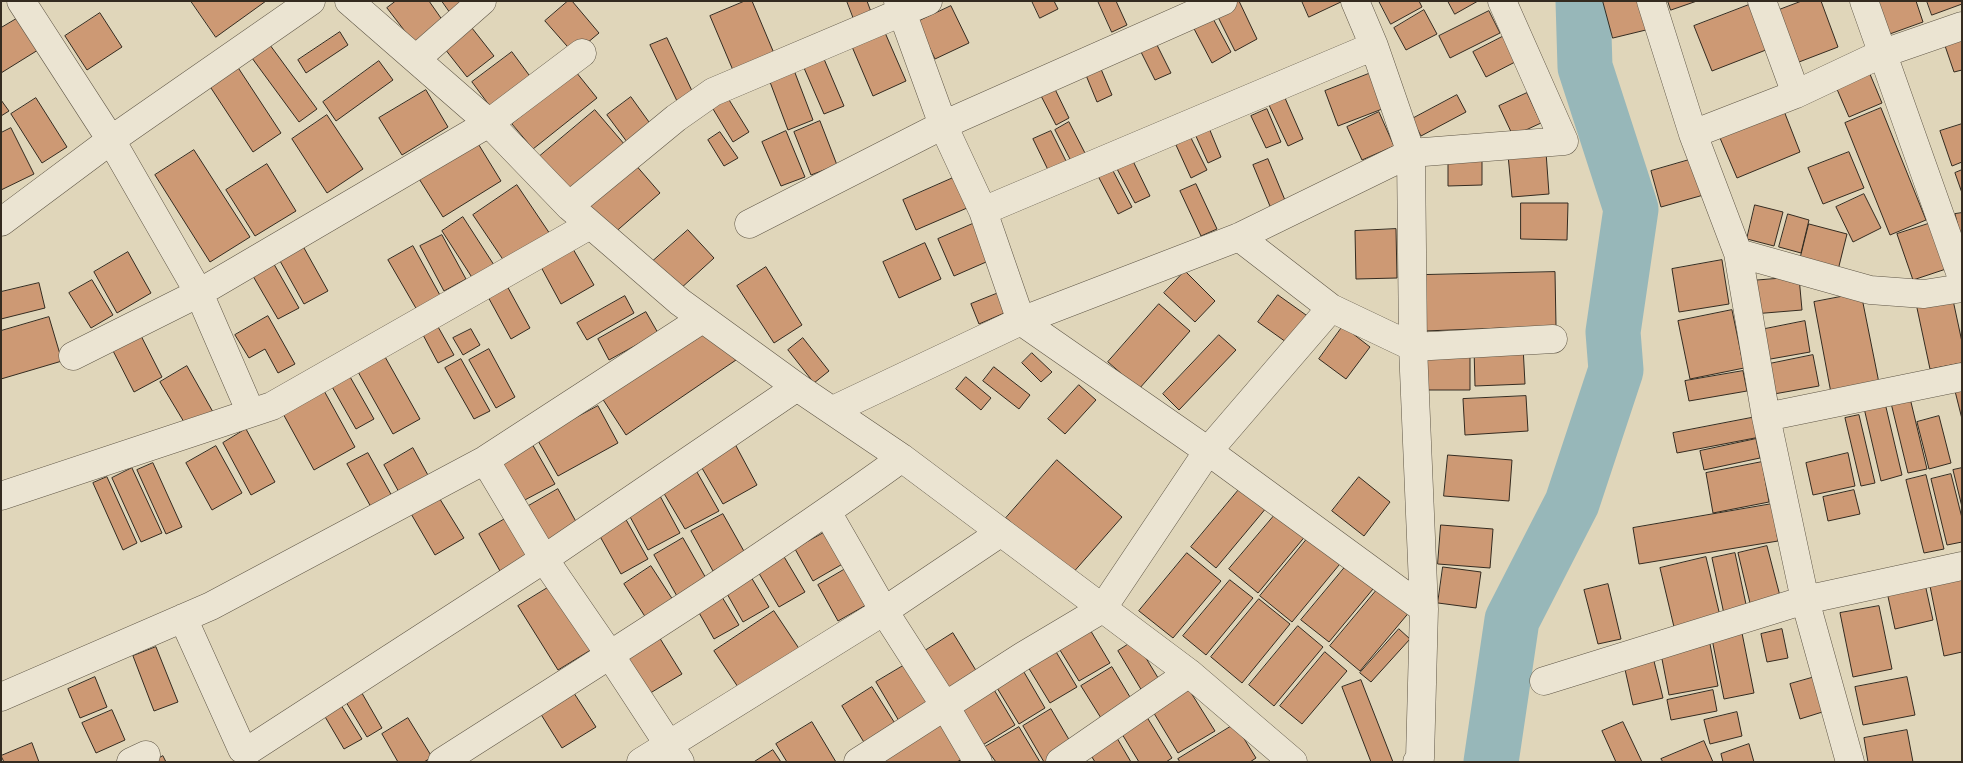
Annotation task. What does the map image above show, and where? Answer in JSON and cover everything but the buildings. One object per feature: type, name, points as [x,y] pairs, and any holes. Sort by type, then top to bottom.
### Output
[{"type":"street","points":[[21,1],[111,140],[199,294],[251,413]]},
{"type":"street","points":[[1,222],[111,140],[311,1]]},
{"type":"street","points":[[349,1],[489,123],[569,206],[590,225],[702,319],[797,387],[902,458],[1189,673],[1277,758]]},
{"type":"street","points":[[416,59],[482,1]]},
{"type":"street","points":[[569,206],[676,118],[713,92],[900,6],[928,1]]},
{"type":"street","points":[[749,224],[943,125],[1223,1]]},
{"type":"street","points":[[1355,1],[1374,46],[1411,154],[1413,346],[1424,609],[1420,758],[1417,762]]},
{"type":"street","points":[[833,410],[1021,321],[1239,237],[1411,154],[1564,141],[1502,1]]},
{"type":"street","points":[[1651,1],[1693,134],[1738,252],[1766,417],[1805,600],[1850,762]]},
{"type":"street","points":[[1762,1],[1796,94]]},
{"type":"street","points":[[1864,1],[1881,54],[1962,278]]},
{"type":"street","points":[[900,6],[943,125],[982,211],[1021,321],[1208,451],[1424,609]]},
{"type":"street","points":[[1693,134],[1796,94],[1881,54],[1962,26]]},
{"type":"street","points":[[982,211],[1374,46]]},
{"type":"street","points":[[73,356],[199,294],[489,123],[582,53]]},
{"type":"street","points":[[1,496],[272,406],[590,225]]},
{"type":"street","points":[[1239,237],[1331,308],[1413,346],[1553,340]]},
{"type":"street","points":[[1738,252],[1870,290],[1924,294],[1962,288]]},
{"type":"street","points":[[858,762],[1102,609],[1208,451],[1331,308]]},
{"type":"street","points":[[1,697],[211,606],[485,460],[702,319]]},
{"type":"street","points":[[1766,417],[1962,377]]},
{"type":"street","points":[[183,618],[242,749],[249,750],[544,559],[797,387]]},
{"type":"street","points":[[442,762],[610,655],[827,512],[902,458]]},
{"type":"street","points":[[485,460],[544,559],[610,655],[674,754]]},
{"type":"street","points":[[827,512],[884,611],[945,706],[978,762]]},
{"type":"street","points":[[641,762],[674,754],[1000,532]]},
{"type":"street","points":[[1544,681],[1805,600],[1962,566]]},
{"type":"street","points":[[1060,762],[1189,673]]},
{"type":"waterway","points":[[1491,762],[1512,620],[1572,503],[1616,370],[1613,332],[1631,209],[1585,67],[1583,1]]}]
